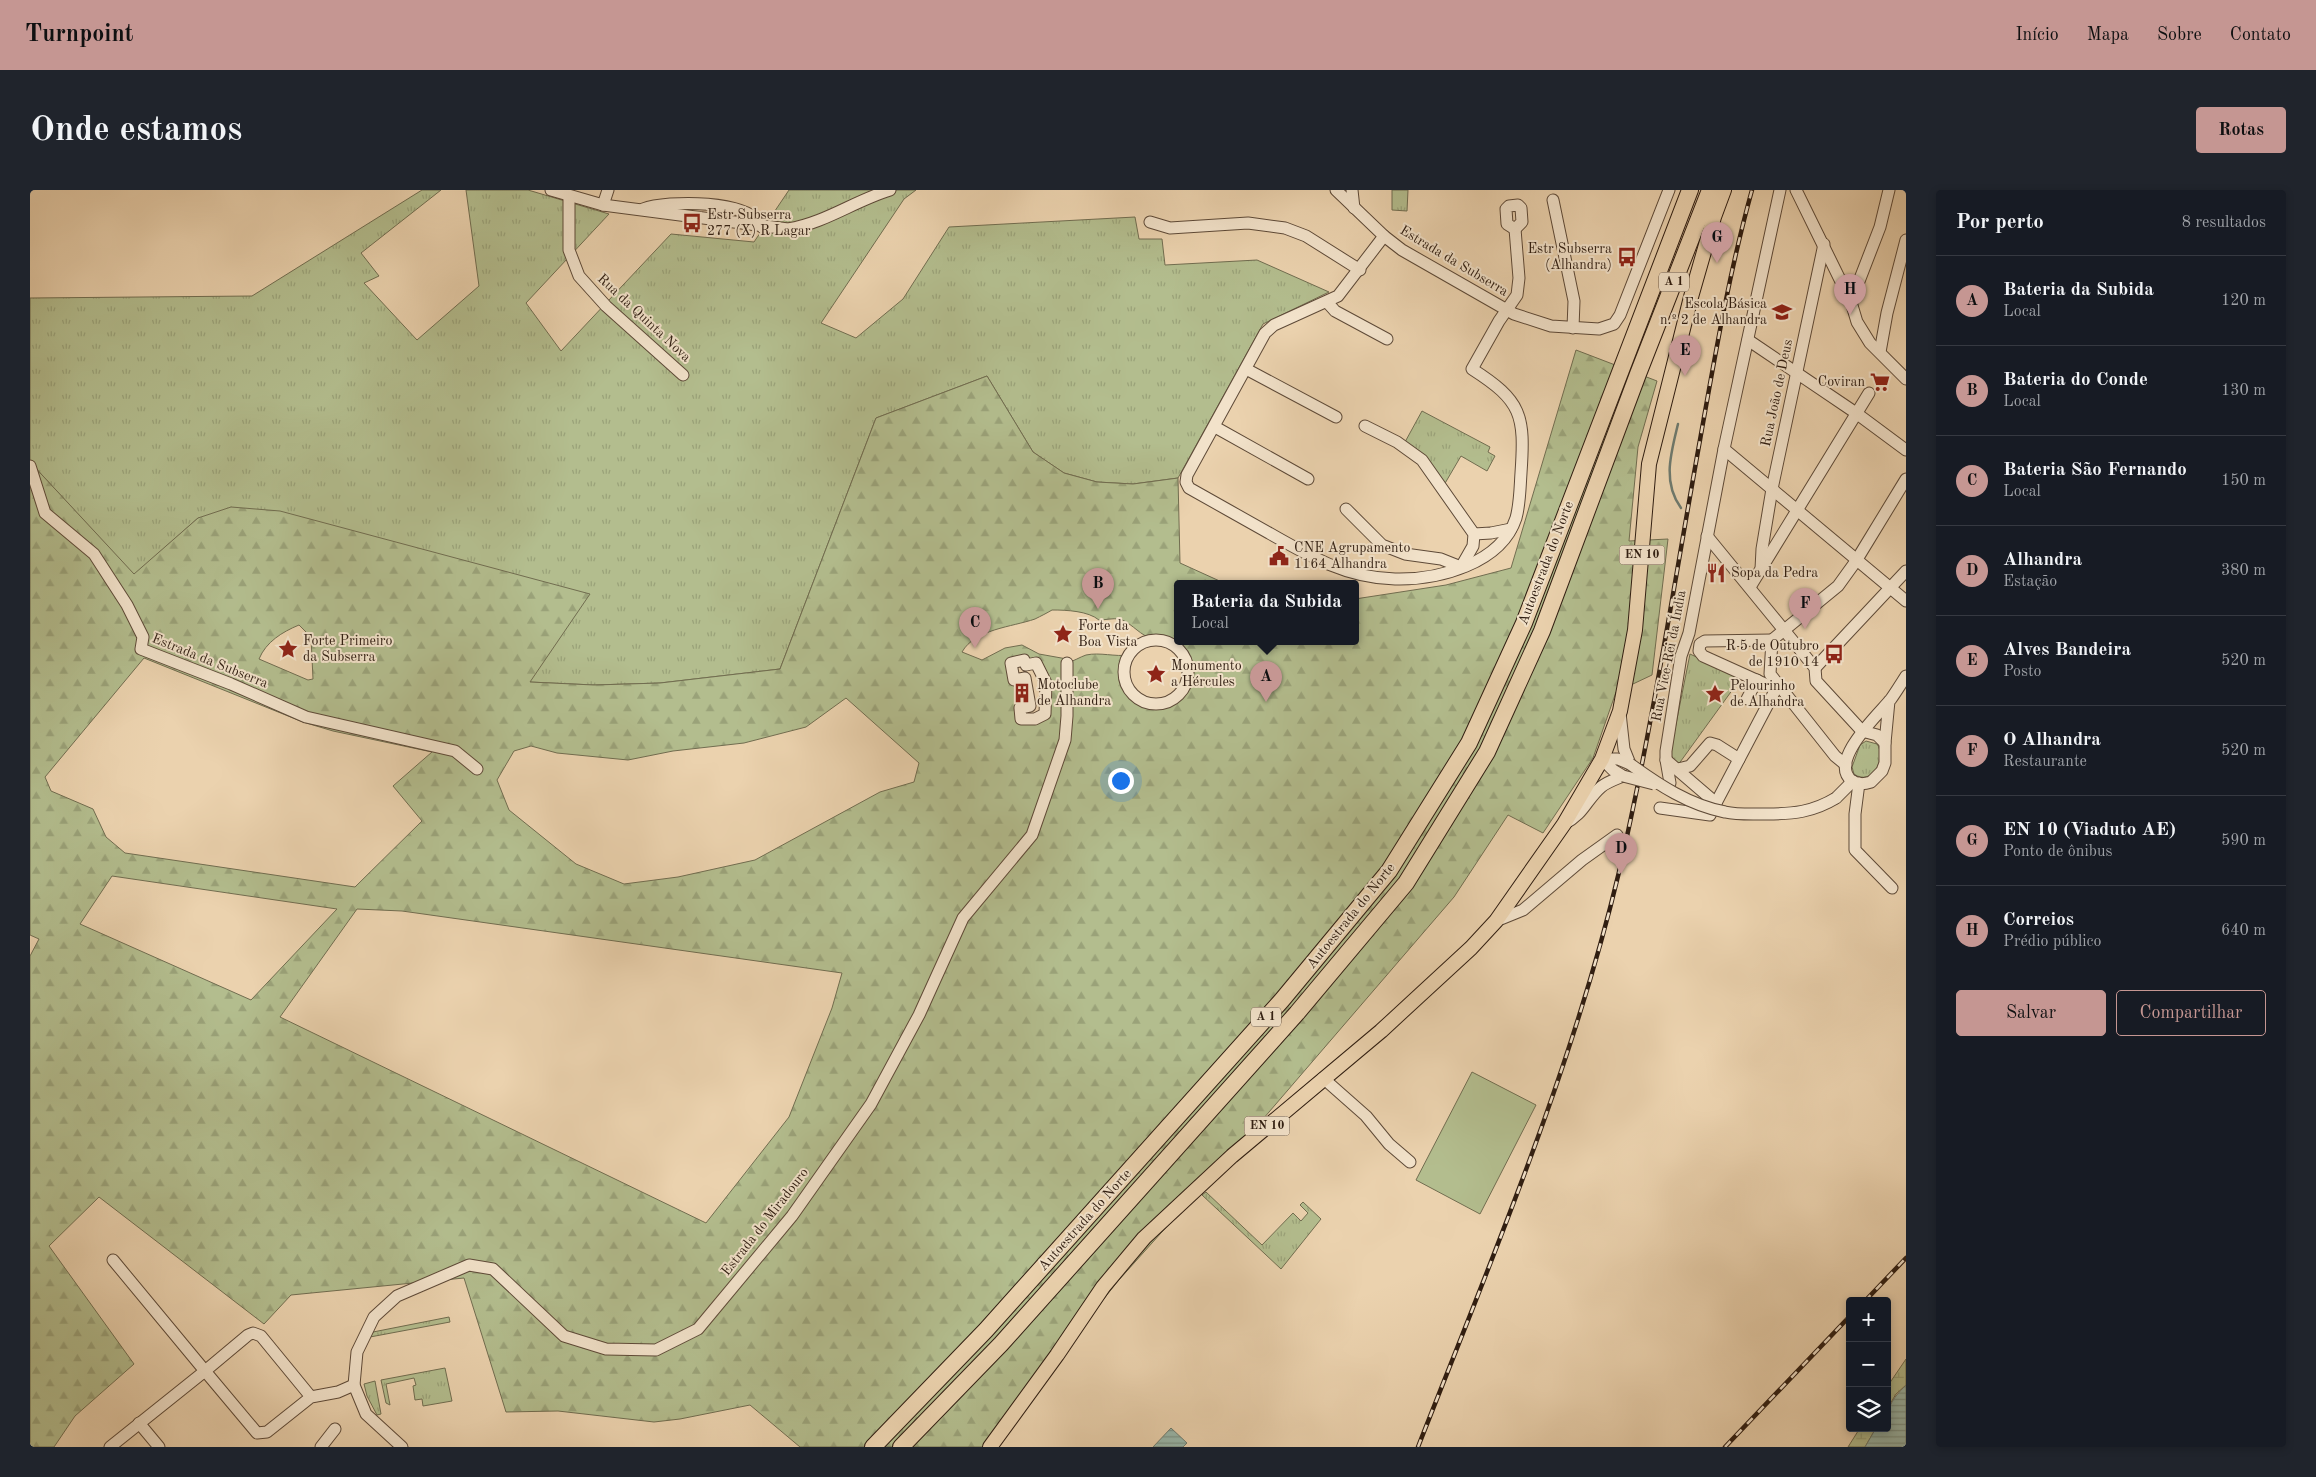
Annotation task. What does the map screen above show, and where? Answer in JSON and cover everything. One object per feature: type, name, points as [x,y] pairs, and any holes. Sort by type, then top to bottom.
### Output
[{"type":"highway","name":"Autoestrada do Norte","points":[[873,1447],[986,1330],[1282,1000],[1390,871],[1469,743],[1524,622],[1690,190]]},
{"type":"highway","name":"Autoestrada do Norte","points":[[901,1447],[1001,1344],[1297,1013],[1406,883],[1487,752],[1538,640],[1583,526],[1638,374],[1710,190]]},
{"type":"main road","name":"EN 10","points":[[990,1447],[1103,1288],[1144,1238],[1232,1156],[1381,1031],[1471,948],[1496,921],[1564,824],[1602,759],[1620,711],[1636,630],[1649,464],[1691,297],[1714,217],[1724,190]]},
{"type":"street","points":[[551,190],[603,205],[763,228],[788,229],[827,219],[866,199],[890,190]]},
{"type":"street","points":[[603,205],[608,190]]},
{"type":"street","name":"Estrada da Subserra","points":[[1336,190],[1384,236],[1402,250],[1506,310],[1535,322],[1599,330],[1607,328],[1618,320],[1668,190]]},
{"type":"street","points":[[1352,190],[1354,208]]},
{"type":"street","name":"Rua Vice-Rei da Índia","points":[[1670,783],[1666,760],[1681,656],[1689,633],[1724,449],[1780,190]]},
{"type":"street","points":[[1796,190],[1824,244],[1850,302],[1856,321],[1868,341],[1906,379]]},
{"type":"street","points":[[1850,302],[1880,227],[1889,190]]},
{"type":"street","name":"Rua da Quinta Nova","points":[[569,196],[569,250],[579,276],[606,306],[683,375]]},
{"type":"street","points":[[1553,200],[1574,301],[1573,328]]},
{"type":"street","points":[[1150,222],[1170,228],[1248,223],[1285,228],[1306,236],[1360,270]]},
{"type":"street","points":[[1384,236],[1360,270],[1338,296],[1269,328],[1187,475],[1186,482],[1189,488],[1318,561],[1342,570],[1370,577],[1396,579],[1434,575],[1461,567],[1493,551],[1511,528],[1516,516],[1520,489],[1523,430],[1520,416],[1507,394],[1472,369],[1506,310],[1517,295],[1519,286],[1515,229]]},
{"type":"street","points":[[1880,352],[1887,313],[1906,240]]},
{"type":"street","name":"Rua João de Deus","points":[[1761,569],[1762,549],[1772,489],[1824,244]]},
{"type":"street","points":[[1327,302],[1335,311],[1387,339]]},
{"type":"street","points":[[1748,340],[1856,413],[1906,450]]},
{"type":"street","points":[[1246,369],[1336,417]]},
{"type":"street","points":[[1750,587],[1798,512],[1869,393]]},
{"type":"street","points":[[1366,426],[1397,442],[1422,460],[1474,534],[1473,546],[1461,567]]},
{"type":"street","points":[[1215,427],[1308,479]]},
{"type":"street","points":[[1724,449],[1906,601]]},
{"type":"street","name":"Estrada da Subserra","points":[[30,466],[45,513],[94,554],[127,605],[143,637],[141,649],[231,684],[306,717],[455,751],[476,769]]},
{"type":"street","points":[[1777,687],[1703,656],[1700,653],[1700,644],[1705,641],[1723,640],[1772,640],[1838,586],[1856,561],[1906,479]]},
{"type":"street","points":[[1346,509],[1382,545],[1405,554],[1441,559],[1461,567]]},
{"type":"street","points":[[1474,534],[1491,533],[1511,528]]},
{"type":"street","points":[[1707,536],[1815,668],[1816,681],[1862,731],[1877,735],[1885,742]]},
{"type":"street","points":[[1815,668],[1906,571]]},
{"type":"street","points":[[1772,640],[1768,671],[1777,687],[1835,756],[1846,765]]},
{"type":"street","points":[[1159,641],[1170,644],[1181,654],[1187,665],[1187,677],[1177,696],[1164,703],[1148,703],[1130,691],[1126,684],[1124,669],[1126,661],[1134,649],[1148,642],[1159,641]]},
{"type":"street","points":[[1024,660],[1026,665],[1036,663],[1046,684],[1045,714],[1035,719],[1021,719],[1020,708],[1030,706],[1027,687],[1025,678],[1014,680],[1011,663],[1024,660]]},
{"type":"street","name":"Estrada do Miradouro","points":[[402,1447],[366,1414],[354,1385],[358,1352],[374,1317],[397,1296],[469,1265],[493,1268],[564,1336],[606,1349],[656,1350],[698,1329],[792,1216],[871,1104],[919,1015],[963,918],[1032,835],[1065,740],[1067,663]]},
{"type":"street","points":[[1892,888],[1855,850],[1854,814],[1856,782],[1848,774],[1846,765],[1855,740],[1890,701],[1906,676]]},
{"type":"street","points":[[1747,699],[1757,680]]},
{"type":"street","points":[[1660,808],[1710,815],[1777,687]]},
{"type":"street","points":[[1602,759],[1618,773],[1658,785],[1691,801],[1725,812],[1802,812],[1820,808],[1856,782],[1871,782],[1882,771],[1886,760],[1885,742],[1890,701]]},
{"type":"street","points":[[1620,711],[1621,754],[1630,764],[1658,785]]},
{"type":"street","points":[[1678,769],[1690,766],[1710,743],[1718,745],[1739,759]]},
{"type":"street","points":[[1602,759],[1621,754]]},
{"type":"street","points":[[1666,760],[1716,803]]},
{"type":"street","points":[[1564,824],[1574,819],[1600,787],[1618,773]]},
{"type":"street","points":[[1496,921],[1523,910],[1582,860],[1617,835]]},
{"type":"street","points":[[1323,1078],[1366,1116],[1389,1144],[1410,1162]]},
{"type":"street","points":[[113,1260],[257,1433],[267,1432],[311,1396],[338,1392],[354,1385]]},
{"type":"street","points":[[110,1447],[248,1335],[256,1334],[261,1336],[311,1396]]},
{"type":"street","points":[[139,1423],[159,1447]]},
{"type":"street","points":[[320,1447],[336,1428]]},
{"type":"green space","points":[[422,190],[441,190],[361,253],[379,276],[364,283],[417,340],[479,286],[466,190],[528,190],[609,214],[526,303],[561,351],[671,234],[754,242],[789,190],[916,190],[904,199],[821,323],[856,338],[903,299],[949,227],[1135,217],[1139,239],[1162,239],[1165,265],[1257,260],[1329,292],[1263,324],[1178,478],[1133,484],[1097,482],[1064,473],[1033,452],[987,376],[876,418],[780,669],[660,683],[594,685],[529,682],[589,594],[198,518],[134,575],[30,462],[30,298],[252,296]]},
{"type":"green space","points":[[1392,190],[1408,190],[1407,211],[1392,210]]},
{"type":"green space","points":[[1576,350],[1657,381],[1638,447],[1629,541],[1668,539],[1652,675],[1616,692],[1593,758],[1543,833],[1508,815],[1454,897],[1263,1119],[1118,1281],[986,1447],[800,1447],[750,1405],[680,1419],[654,1422],[558,1411],[506,1412],[464,1278],[291,1295],[264,1324],[99,1197],[49,1246],[134,1364],[75,1416],[54,1447],[30,1447],[30,956],[39,939],[30,935],[30,462],[134,574],[198,518],[231,507],[280,511],[590,594],[530,682],[594,685],[660,683],[780,669],[876,418],[987,376],[1033,452],[1064,473],[1097,482],[1133,484],[1178,478],[1180,563],[1217,580],[1174,580],[1174,645],[1359,645],[1359,598],[1446,585],[1511,568]],"holes":[[[1052,610],[1083,613],[1099,620],[1119,619],[1148,637],[1170,644],[1176,648],[1185,660],[1188,673],[1184,685],[1177,695],[1166,702],[1154,704],[1141,701],[1127,686],[1124,673],[1129,655],[1091,654],[1067,663],[1067,659],[1039,654],[1022,645],[1005,648],[982,660],[962,652],[976,638],[995,630],[1035,619]],[[299,625],[311,637],[313,679],[308,680],[259,659],[270,643],[281,634]],[[144,658],[303,722],[333,731],[432,752],[393,786],[422,821],[355,887],[125,853],[106,837],[93,809],[51,791],[45,777]],[[1012,663],[1036,663],[1045,683],[1045,714],[1021,719],[1030,706],[1025,678],[1014,680]],[[846,698],[919,763],[914,782],[880,792],[755,860],[678,877],[624,884],[576,864],[509,810],[497,780],[514,751],[531,746],[557,753],[628,760],[673,751],[744,743],[806,727]],[[112,876],[337,909],[251,1000],[80,924]],[[357,909],[402,911],[842,973],[832,1008],[789,1117],[706,1223],[280,1017]]]},
{"type":"green space","points":[[1422,411],[1490,447],[1488,452],[1495,456],[1487,471],[1461,456],[1444,485],[1405,442]]},
{"type":"green space","points":[[1690,654],[1741,678],[1678,765],[1670,754]]},
{"type":"green space","points":[[1866,741],[1877,744],[1880,756],[1879,763],[1872,774],[1867,777],[1861,777],[1854,774],[1852,767],[1860,745]]},
{"type":"green space","points":[[1472,1072],[1536,1105],[1480,1214],[1416,1180]]},
{"type":"green space","points":[[1206,1192],[1262,1245],[1293,1213],[1301,1221],[1308,1213],[1300,1205],[1303,1202],[1321,1219],[1281,1269],[1202,1195]]},
{"type":"green space","points":[[449,1317],[450,1322],[370,1337],[373,1332]]},
{"type":"green space","points":[[1906,1359],[1906,1385],[1896,1394],[1891,1402],[1891,1381]]},
{"type":"green space","points":[[445,1368],[452,1401],[423,1406],[422,1399],[415,1400],[413,1386],[416,1385],[414,1378],[386,1384],[390,1405],[386,1403],[381,1380]]},
{"type":"green space","points":[[375,1381],[381,1414],[377,1415],[367,1396],[364,1384]]},
{"type":"green space","points":[[1857,1432],[1874,1432],[1865,1447],[1848,1447]]},
{"type":"shaded area","points":[[1906,1385],[1906,1447],[1865,1447],[1874,1432],[1891,1432],[1891,1404]]},
{"type":"shaded area","points":[[1171,1428],[1187,1443],[1183,1447],[1153,1447]]},
{"type":"waterway","points":[[1678,424],[1671,456],[1670,478],[1675,498],[1681,508]]},
{"type":"railway","points":[[1418,1447],[1529,1163],[1578,1019],[1600,946],[1619,872],[1642,764],[1729,283],[1752,190]]},
{"type":"railway","points":[[1869,1297],[1906,1258]]},
{"type":"railway","points":[[1725,1447],[1846,1320]]},
{"type":"place","name":"Estr Subserra 277 (X) R Lagar","points":[[692,223]]},
{"type":"place","name":"Estr Subserra (Alhandra)","points":[[1627,257]]},
{"type":"place","name":"EN 10 (Viaduto AE)","points":[[1717,263]]},
{"type":"place","name":"Escola Básica n.º 2 de Alhandra","points":[[1782,312]]},
{"type":"place","name":"Correios","points":[[1850,315]]},
{"type":"place","name":"Alves Bandeira","points":[[1685,376]]},
{"type":"place","name":"Coviran","points":[[1880,382]]},
{"type":"place","name":"CNE Agrupamento 1164 Alhandra","points":[[1279,556]]},
{"type":"place","name":"Sopa da Pedra","points":[[1716,573]]},
{"type":"place","name":"Bateria do Conde","points":[[1098,609]]},
{"type":"place","name":"O Alhandra","points":[[1805,629]]},
{"type":"place","name":"Forte da Boa Vista","points":[[1063,634]]},
{"type":"place","name":"Bateria São Fernando","points":[[975,648]]},
{"type":"place","name":"Forte Primeiro da Subserra","points":[[288,649]]},
{"type":"place","name":"R 5 de Outubro de 1910 14","points":[[1834,654]]},
{"type":"place","name":"Monumento a Hércules","points":[[1156,674]]},
{"type":"place","name":"Motoclube de Alhandra","points":[[1022,693]]},
{"type":"place","name":"Pelourinho de Alhandra","points":[[1715,694]]},
{"type":"place","name":"Bateria da Subida","points":[[1266,702]]},
{"type":"place","name":"Alhandra","points":[[1621,874]]}]
